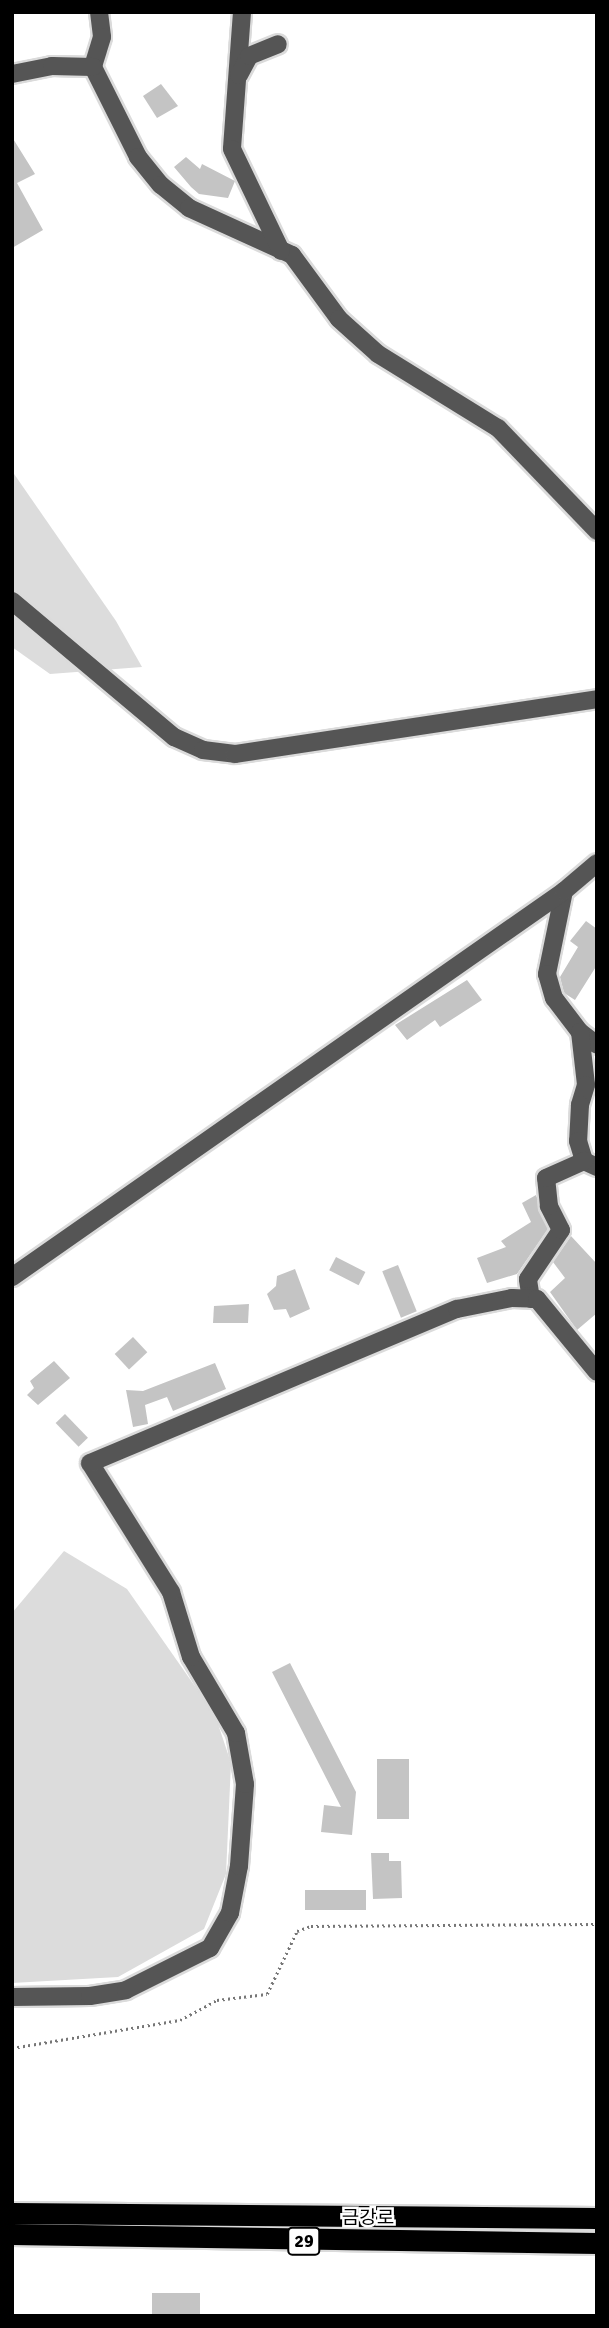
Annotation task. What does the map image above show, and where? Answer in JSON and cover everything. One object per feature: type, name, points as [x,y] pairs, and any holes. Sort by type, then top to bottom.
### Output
[{"type":"highway","name":"금강로","points":[[12,2213],[597,2218]]},
{"type":"highway","name":"금강로","points":[[12,2234],[597,2243]]},
{"type":"street","points":[[99,12],[102,37],[93,67],[138,157],[161,185],[188,208],[292,255],[338,319],[378,354],[498,428],[597,531]]},
{"type":"street","points":[[242,12],[234,84],[232,149],[281,251]]},
{"type":"street","points":[[234,84],[249,55],[278,44]]},
{"type":"street","points":[[12,74],[52,65],[93,67]]},
{"type":"street","points":[[12,601],[166,731],[203,750],[235,754],[597,699]]},
{"type":"street","points":[[12,1277],[564,891],[597,863]]},
{"type":"street","points":[[564,891],[547,974],[554,998],[580,1032],[597,1045]]},
{"type":"street","points":[[531,1299],[528,1279],[561,1230],[549,1206],[546,1178],[590,1164],[578,1141],[580,1105],[586,1085],[580,1032]]},
{"type":"street","points":[[12,1997],[90,1996],[126,1990],[210,1948],[230,1913],[239,1866],[244,1784],[236,1733],[191,1657],[172,1592],[90,1463],[457,1309],[512,1298],[537,1299],[568,1330],[597,1372]]},
{"type":"path","points":[[12,2048],[180,2020],[217,2000],[267,1994],[297,1931],[311,1926],[597,1924]]},
{"type":"shaded area","points":[[12,471],[116,621],[142,667],[50,674],[12,647]]},
{"type":"shaded area","points":[[64,1551],[127,1589],[215,1715],[231,1763],[226,1874],[204,1929],[118,1977],[12,1983],[12,1613]]},
{"type":"building","points":[[161,84],[178,106],[157,118],[143,96]]},
{"type":"building","points":[[12,137],[35,174],[17,183],[43,230],[12,248]]},
{"type":"building","points":[[186,157],[200,169],[202,164],[235,181],[228,198],[199,194],[191,187],[174,167]]},
{"type":"building","points":[[586,921],[597,929],[597,965],[575,1000],[564,993],[560,977],[578,947],[570,941]]},
{"type":"building","points":[[467,980],[482,1000],[440,1027],[435,1020],[407,1040],[395,1025]]},
{"type":"building","points":[[536,1195],[548,1229],[517,1274],[487,1283],[477,1258],[506,1247],[501,1241],[531,1222],[522,1203]]},
{"type":"building","points":[[571,1236],[597,1264],[597,1313],[577,1330],[550,1292],[565,1278],[553,1262]]},
{"type":"building","points":[[336,1257],[365,1272],[359,1285],[329,1270]]},
{"type":"building","points":[[398,1265],[417,1311],[401,1318],[382,1271]]},
{"type":"building","points":[[295,1269],[310,1309],[290,1318],[286,1309],[274,1310],[267,1294],[276,1286],[277,1276]]},
{"type":"building","points":[[249,1304],[248,1323],[213,1323],[214,1306]]},
{"type":"building","points":[[133,1337],[147,1352],[129,1369],[115,1354]]},
{"type":"building","points":[[54,1361],[70,1378],[38,1405],[27,1395],[34,1388],[30,1381]]},
{"type":"building","points":[[215,1363],[226,1389],[173,1411],[167,1397],[145,1405],[148,1424],[133,1427],[126,1390],[143,1391]]},
{"type":"building","points":[[65,1414],[88,1438],[79,1447],[56,1423]]},
{"type":"building","points":[[290,1663],[356,1792],[352,1835],[321,1832],[324,1805],[341,1807],[272,1672]]},
{"type":"building","points":[[377,1759],[409,1759],[409,1819],[377,1819]]},
{"type":"building","points":[[371,1853],[389,1853],[389,1861],[401,1861],[402,1898],[373,1899]]},
{"type":"building","points":[[305,1890],[366,1890],[366,1910],[305,1910]]},
{"type":"building","points":[[152,2293],[200,2293],[200,2316],[152,2316]]}]
